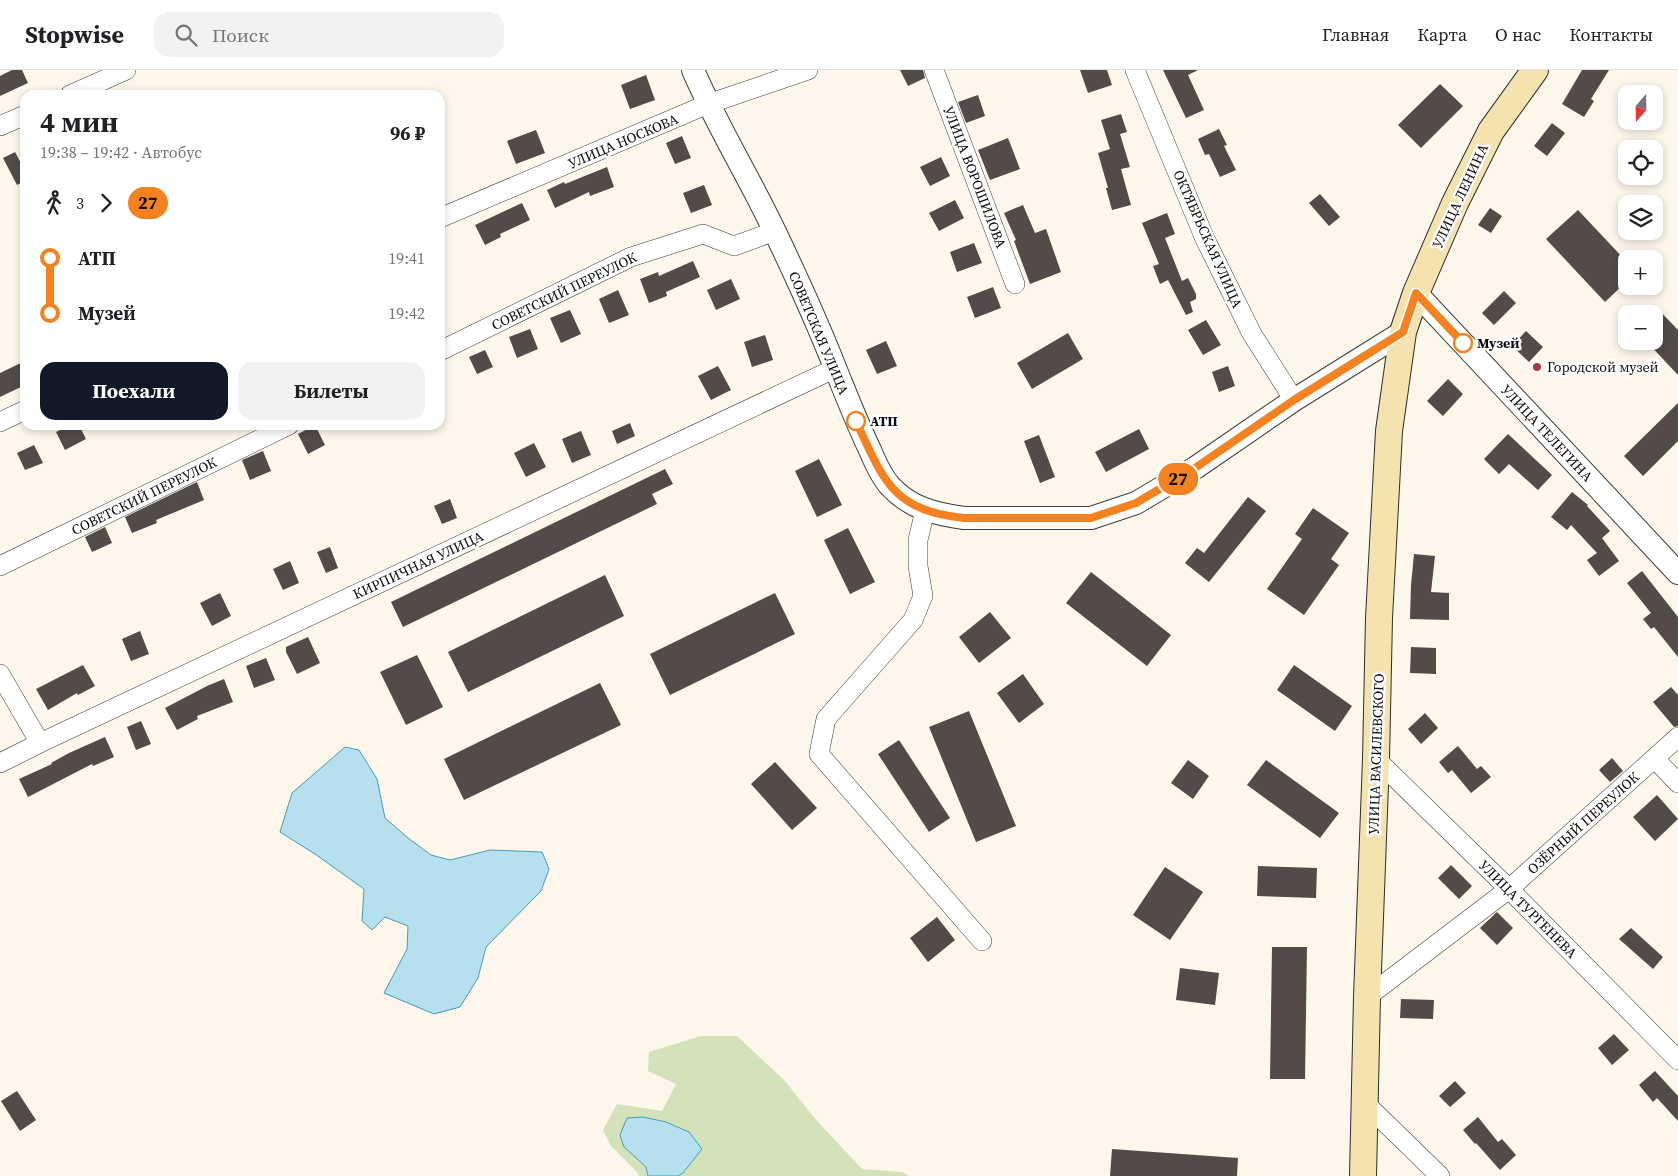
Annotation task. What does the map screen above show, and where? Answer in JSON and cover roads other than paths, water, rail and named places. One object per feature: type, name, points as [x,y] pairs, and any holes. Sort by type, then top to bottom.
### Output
[{"type":"main road","name":"УЛИЦА ЛЕНИНА","points":[[1403,332],[1416,293],[1455,203],[1491,130],[1535,70]]},
{"type":"main road","name":"УЛИЦА ВАСИЛЕВСКОГО","points":[[1363,1176],[1379,618],[1389,431],[1403,332]]},
{"type":"street","points":[[81,90],[126,70]]},
{"type":"street","name":"СОВЕТСКАЯ УЛИЦА","points":[[693,70],[708,104],[775,231],[876,464],[888,484],[899,495],[925,510],[964,518],[1091,518],[1136,503],[1195,468],[1294,400],[1403,332]]},
{"type":"street","name":"УЛИЦА НОСКОВА","points":[[445,216],[708,104],[808,70]]},
{"type":"street","name":"УЛИЦА ВОРОШИЛОВА","points":[[934,70],[1015,284]]},
{"type":"street","name":"ОКТЯБРЬСКАЯ УЛИЦА","points":[[1136,70],[1205,239],[1252,334],[1294,400]]},
{"type":"street","points":[[0,126],[20,117]]},
{"type":"street","name":"СОВЕТСКИЙ ПЕРЕУЛОК","points":[[445,349],[631,257],[703,234],[734,246],[775,231]]},
{"type":"street","name":"УЛИЦА ТЕЛЕГИНА","points":[[1416,293],[1678,573]]},
{"type":"street","name":"КИРПИЧНАЯ УЛИЦА","points":[[0,763],[836,368]]},
{"type":"street","points":[[0,422],[20,412]]},
{"type":"street","name":"СОВЕТСКИЙ ПЕРЕУЛОК","points":[[0,566],[279,430]]},
{"type":"street","points":[[925,510],[918,540],[918,566],[923,596],[920,604],[912,620],[826,719],[819,754],[982,941]]},
{"type":"street","points":[[0,674],[40,743]]},
{"type":"street","name":"ОЗЁРНЫЙ ПЕРЕУЛОК","points":[[1367,997],[1509,889],[1678,737]]},
{"type":"street","name":"УЛИЦА ТУРГЕНЕВА","points":[[1376,759],[1509,889],[1678,1060]]},
{"type":"street","points":[[1655,759],[1678,783]]},
{"type":"street","points":[[1365,1103],[1440,1176]]},
{"type":"water","points":[[345,747],[359,750],[377,779],[385,818],[431,855],[450,860],[490,850],[542,852],[549,869],[541,891],[486,947],[478,978],[460,1007],[434,1014],[384,993],[407,949],[408,926],[385,917],[372,930],[362,921],[364,889],[280,832],[292,793]]},
{"type":"water","points":[[643,1117],[666,1122],[689,1132],[702,1149],[683,1173],[678,1176],[648,1176],[646,1167],[624,1147],[620,1135],[627,1118]]},
{"type":"place","name":"Музей","points":[[1463,343]]},
{"type":"place","name":"Городской музей","points":[[1537,367]]},
{"type":"place","name":"АТП","points":[[856,421]]}]
